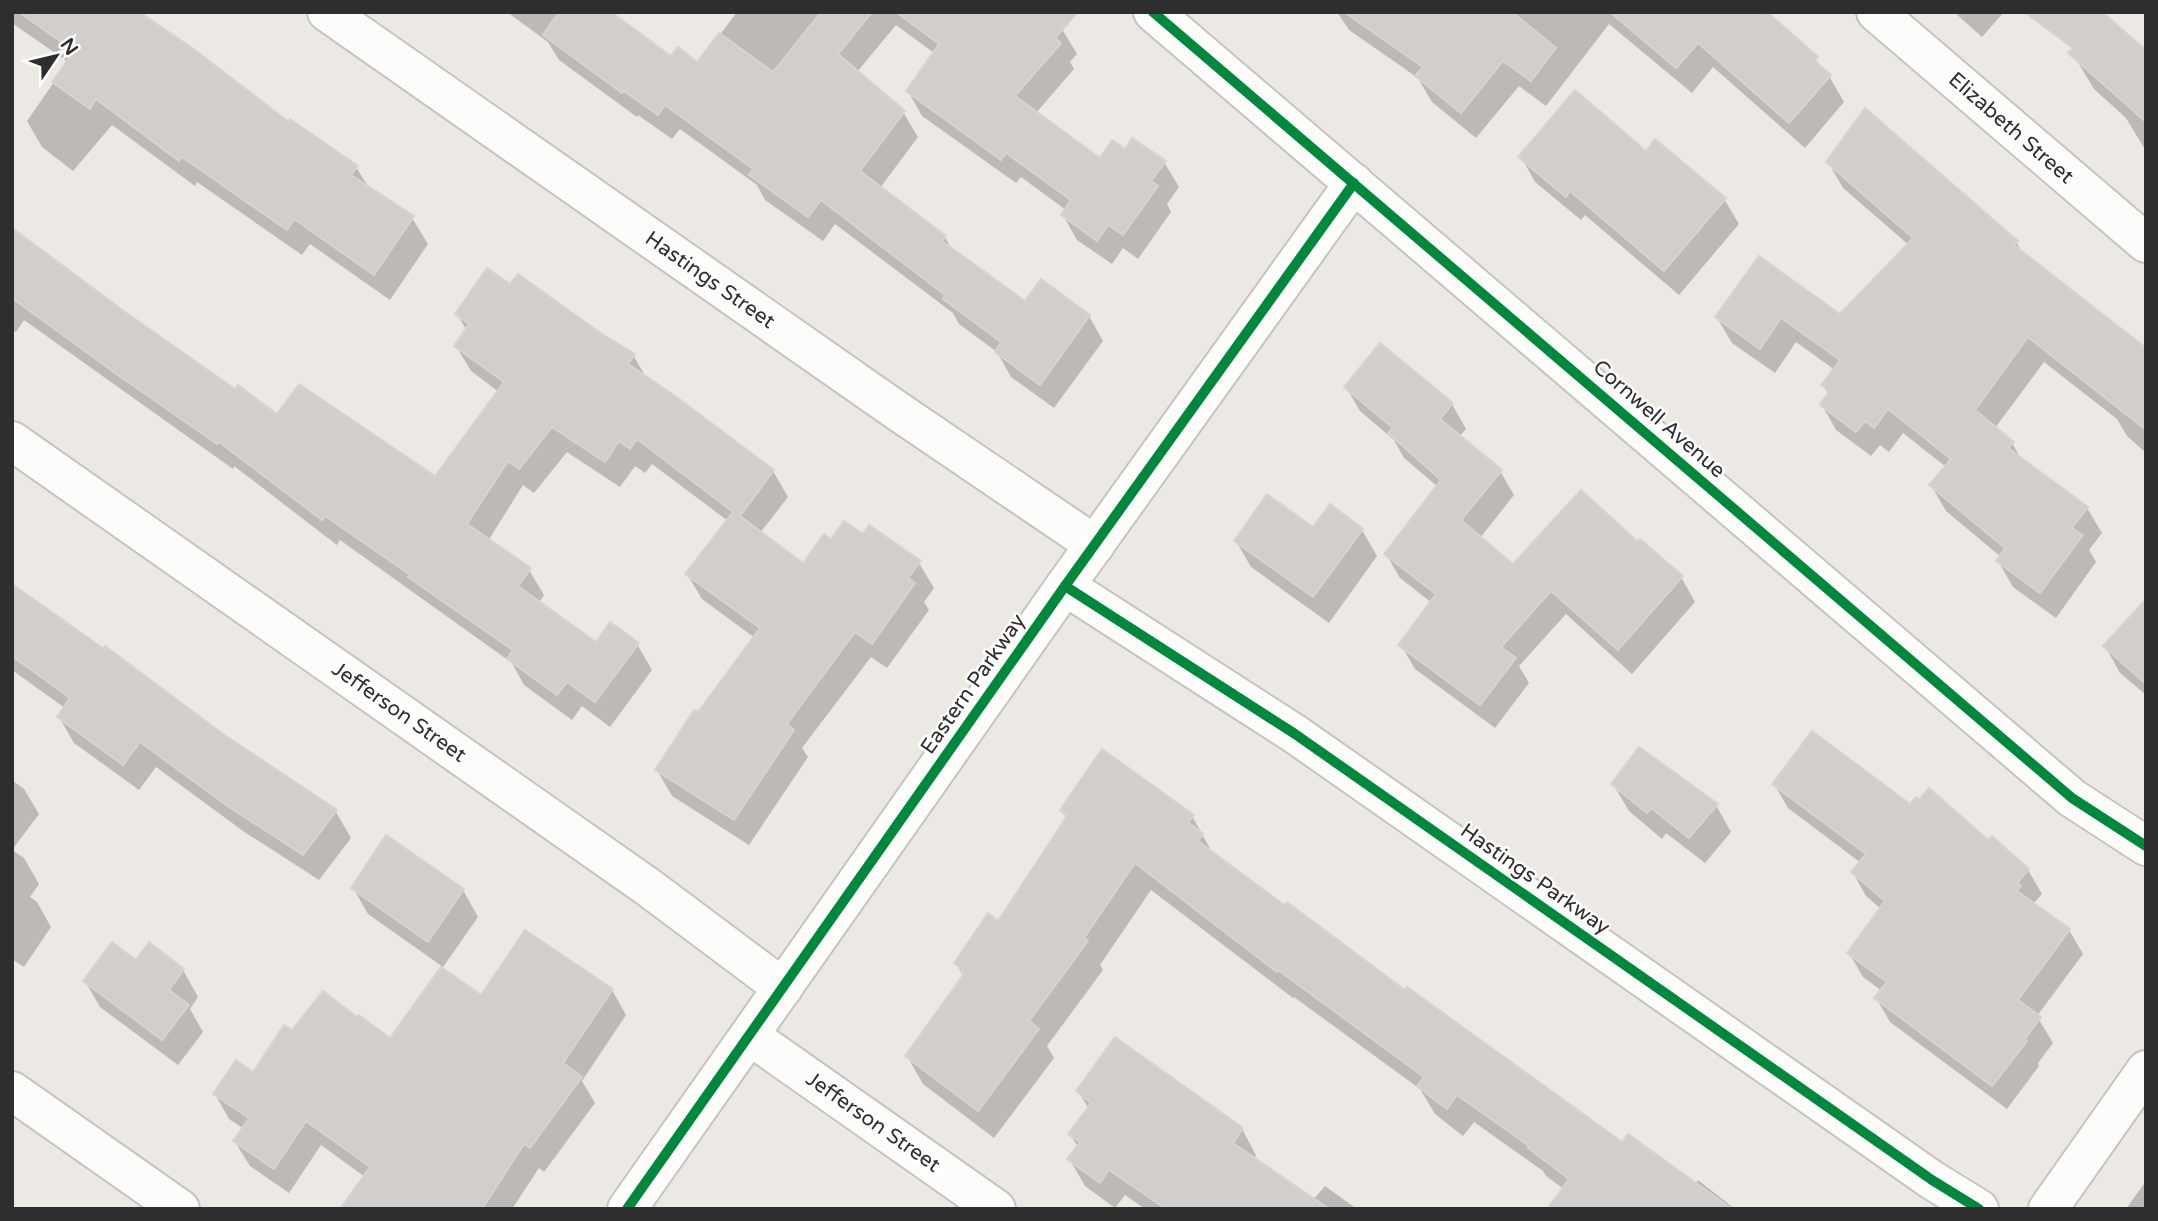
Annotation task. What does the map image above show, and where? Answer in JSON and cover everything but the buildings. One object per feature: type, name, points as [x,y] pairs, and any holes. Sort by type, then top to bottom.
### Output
[{"type":"street","name":"Hastings Street","points":[[327,12],[884,402],[1095,545]]},
{"type":"street","name":"Cornwell Avenue","points":[[1153,12],[2073,798],[2146,846]]},
{"type":"street","name":"Elizabeth Street","points":[[1876,12],[2146,243]]},
{"type":"street","name":"Eastern Parkway","points":[[627,1209],[1065,586],[1354,183]]},
{"type":"street","name":"Jefferson Street","points":[[12,441],[648,887],[783,988]]},
{"type":"street","name":"Hastings Parkway","points":[[1065,586],[1295,734],[1920,1172],[1979,1209]]},
{"type":"street","name":"Jefferson Street","points":[[750,1036],[996,1209]]},
{"type":"street","points":[[2048,1209],[2146,1070]]},
{"type":"street","points":[[12,1091],[180,1209]]},
{"type":"cycle path","points":[[1153,12],[2072,798],[2146,846]]},
{"type":"cycle path","points":[[627,1209],[1065,586],[1354,183]]},
{"type":"cycle path","points":[[1065,586],[1295,734],[1932,1180],[1979,1209]]}]
